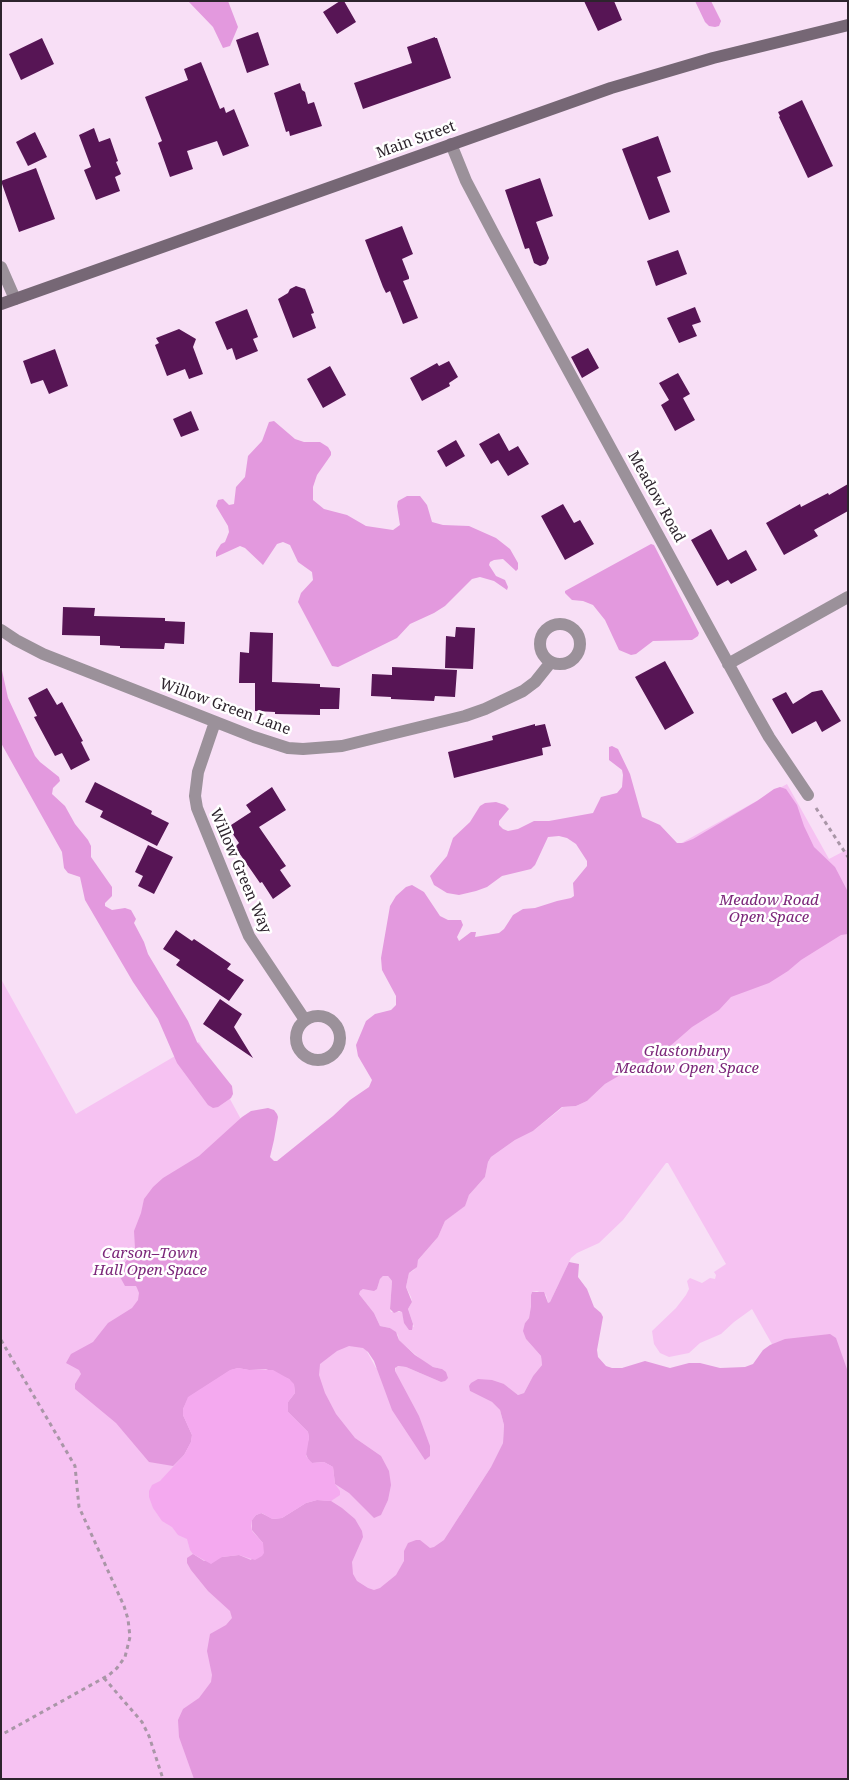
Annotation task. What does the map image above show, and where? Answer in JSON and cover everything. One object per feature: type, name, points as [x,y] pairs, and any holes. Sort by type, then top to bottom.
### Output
[{"type":"main road","name":"Main Street","points":[[1,304],[570,102],[652,75],[848,25]]},
{"type":"street","name":"Meadow Road","points":[[451,144],[466,181],[496,238],[728,664],[769,736],[808,795]]},
{"type":"street","points":[[1,267],[16,299]]},
{"type":"street","points":[[728,664],[848,597]]},
{"type":"street","name":"Willow Green Lane","points":[[1,630],[29,648],[215,722],[288,748],[312,749],[342,746],[465,716],[523,691],[535,682],[551,662]]},
{"type":"street","name":"Willow Green Way","points":[[215,722],[198,772],[195,796],[197,808],[249,936],[305,1020]]},
{"type":"path","points":[[808,795],[848,857]]},
{"type":"path","points":[[1,1340],[75,1466],[79,1507],[127,1614],[130,1634],[128,1650],[120,1664],[104,1678],[1,1735]]},
{"type":"path","points":[[104,1678],[142,1722],[149,1736],[163,1779]]},
{"type":"green space","points":[[188,1],[228,1],[238,27],[230,46],[223,48],[213,27]]},
{"type":"green space","points":[[695,1],[711,1],[721,21],[719,26],[709,26],[705,22]]},
{"type":"green space","points":[[274,421],[295,439],[304,442],[320,442],[328,447],[331,452],[331,455],[317,475],[313,487],[313,500],[324,509],[347,515],[366,526],[393,530],[400,525],[398,501],[407,496],[420,496],[427,505],[432,522],[443,525],[469,526],[496,538],[510,549],[518,563],[516,571],[503,559],[494,560],[489,565],[496,576],[505,580],[508,587],[507,590],[494,581],[480,577],[472,579],[445,606],[410,624],[397,638],[338,667],[332,666],[298,602],[301,593],[313,580],[312,572],[298,562],[290,545],[283,542],[277,544],[263,565],[245,548],[240,546],[216,557],[216,552],[221,544],[225,542],[229,532],[228,526],[216,506],[218,500],[223,499],[229,505],[234,504],[236,487],[245,477],[248,456],[262,441],[269,422]]},
{"type":"green space","points":[[651,544],[654,545],[699,633],[692,640],[653,641],[636,654],[631,655],[619,650],[605,620],[593,605],[583,601],[572,600],[565,591]]},
{"type":"green space","points":[[1,666],[8,698],[35,756],[59,777],[60,781],[53,788],[52,794],[65,806],[75,824],[88,840],[91,846],[91,857],[112,887],[112,896],[105,903],[105,906],[112,910],[125,908],[131,910],[136,919],[134,923],[148,954],[188,1021],[197,1042],[232,1086],[233,1094],[231,1098],[218,1107],[213,1108],[208,1105],[177,1063],[158,1019],[133,982],[85,900],[80,877],[68,873],[64,868],[62,852],[1,743]]},
{"type":"green space","points":[[612,746],[618,749],[630,774],[642,817],[660,825],[677,843],[693,839],[774,789],[780,787],[786,789],[797,805],[814,847],[835,867],[848,892],[848,934],[841,935],[769,983],[731,997],[719,1010],[692,1027],[661,1054],[605,1084],[587,1101],[576,1106],[562,1107],[533,1131],[515,1140],[491,1157],[485,1177],[469,1195],[465,1206],[445,1221],[438,1237],[418,1260],[417,1267],[409,1273],[406,1287],[412,1302],[408,1309],[413,1324],[412,1330],[409,1330],[404,1323],[402,1312],[394,1313],[390,1309],[392,1281],[388,1276],[383,1276],[380,1279],[377,1289],[374,1291],[363,1289],[360,1291],[359,1294],[374,1313],[380,1326],[390,1328],[396,1332],[399,1340],[415,1355],[433,1367],[442,1369],[446,1372],[448,1378],[441,1382],[406,1367],[398,1366],[395,1368],[419,1416],[430,1446],[430,1456],[425,1460],[392,1410],[374,1361],[368,1352],[363,1348],[349,1346],[337,1351],[320,1364],[319,1375],[325,1393],[336,1414],[355,1438],[381,1456],[389,1471],[391,1485],[388,1500],[381,1515],[374,1518],[349,1493],[335,1484],[333,1467],[324,1462],[312,1463],[309,1461],[305,1452],[309,1438],[308,1432],[288,1412],[288,1402],[295,1393],[294,1385],[289,1379],[266,1369],[249,1370],[238,1368],[231,1370],[189,1397],[183,1409],[183,1415],[192,1435],[191,1442],[184,1455],[173,1466],[149,1462],[116,1423],[75,1389],[75,1384],[81,1374],[79,1370],[66,1363],[71,1354],[93,1342],[108,1323],[132,1308],[138,1300],[139,1293],[136,1286],[125,1286],[119,1275],[120,1270],[135,1248],[134,1231],[144,1199],[163,1178],[199,1156],[251,1111],[268,1108],[274,1110],[277,1114],[270,1157],[277,1161],[350,1100],[369,1087],[372,1080],[358,1056],[356,1045],[366,1021],[375,1014],[391,1010],[396,1005],[396,996],[382,970],[381,958],[390,906],[396,896],[406,887],[412,885],[424,892],[440,916],[448,920],[461,920],[463,925],[457,937],[459,941],[471,932],[476,932],[475,937],[499,933],[513,915],[523,909],[535,908],[574,896],[573,883],[587,866],[587,861],[576,844],[567,838],[559,836],[548,837],[535,865],[531,869],[502,876],[487,887],[476,891],[459,895],[447,893],[434,885],[430,876],[447,856],[453,838],[470,822],[480,806],[485,803],[496,802],[505,805],[509,809],[499,821],[499,825],[508,831],[518,829],[534,821],[549,821],[593,813],[601,797],[617,793],[622,787],[622,770],[609,760],[609,747]]},
{"type":"green space","points":[[787,784],[829,859],[848,849],[848,1478],[752,1309],[721,1334],[700,1343],[689,1353],[669,1357],[660,1353],[654,1344],[652,1331],[676,1308],[686,1295],[689,1289],[687,1281],[690,1278],[702,1283],[710,1278],[715,1279],[716,1275],[714,1272],[726,1264],[668,1163],[666,1163],[623,1220],[599,1243],[577,1253],[571,1258],[550,1302],[548,1303],[546,1295],[537,1291],[532,1292],[529,1318],[525,1323],[526,1339],[541,1356],[542,1365],[533,1376],[524,1393],[518,1395],[504,1384],[470,1391],[492,1402],[500,1410],[504,1425],[503,1443],[491,1467],[460,1515],[600,1779],[1,1779],[1,979],[76,1114],[199,1042],[376,1368],[395,1371],[396,1366],[406,1367],[441,1382],[442,1369],[424,1362],[399,1340],[398,1335],[390,1328],[380,1326],[374,1313],[359,1294],[359,1291],[363,1289],[377,1289],[380,1279],[383,1276],[388,1276],[392,1281],[391,1312],[402,1312],[405,1323],[414,1327],[408,1309],[412,1302],[406,1287],[409,1273],[414,1270],[418,1260],[438,1237],[445,1221],[464,1206],[469,1195],[485,1177],[491,1157],[515,1140],[533,1131],[563,1107],[576,1106],[587,1101],[605,1084],[619,1075],[651,860]]},
{"type":"green space","points":[[569,1262],[579,1264],[578,1277],[587,1289],[594,1307],[603,1317],[597,1350],[598,1357],[606,1366],[612,1368],[622,1368],[645,1361],[670,1368],[689,1363],[700,1363],[720,1368],[745,1367],[753,1364],[763,1350],[770,1345],[785,1339],[830,1334],[836,1338],[848,1372],[848,1779],[194,1779],[179,1737],[178,1720],[183,1709],[199,1698],[211,1682],[212,1675],[207,1651],[210,1634],[226,1625],[232,1618],[230,1611],[208,1591],[191,1570],[187,1563],[187,1558],[193,1554],[204,1561],[239,1555],[251,1560],[263,1543],[252,1530],[252,1520],[256,1515],[261,1513],[273,1519],[282,1518],[306,1503],[317,1500],[331,1501],[355,1519],[362,1531],[363,1537],[352,1562],[353,1574],[357,1581],[374,1590],[380,1588],[396,1575],[404,1561],[404,1551],[408,1543],[420,1540],[430,1548],[444,1540],[491,1467],[503,1443],[504,1425],[500,1410],[492,1402],[470,1391],[469,1386],[478,1379],[492,1380],[504,1384],[518,1395],[524,1393],[533,1376],[542,1365],[541,1356],[526,1339],[523,1331],[525,1323],[529,1318],[532,1292],[544,1292],[548,1303],[550,1302]]},
{"type":"shaded area","points":[[238,1368],[273,1370],[294,1384],[295,1393],[288,1402],[288,1412],[308,1432],[306,1456],[312,1463],[324,1462],[333,1467],[335,1484],[340,1491],[340,1495],[331,1501],[317,1500],[306,1503],[282,1518],[272,1519],[262,1513],[256,1515],[252,1520],[251,1526],[252,1531],[263,1543],[264,1553],[262,1556],[255,1560],[239,1555],[222,1557],[211,1564],[193,1554],[187,1539],[178,1535],[172,1527],[162,1521],[153,1508],[149,1491],[152,1485],[160,1481],[184,1455],[191,1442],[192,1435],[183,1415],[183,1409],[188,1397],[230,1370]]},
{"type":"building","points":[[340,1],[344,1],[356,22],[337,34],[323,12]]},
{"type":"building","points":[[584,1],[614,1],[622,20],[598,31]]},
{"type":"building","points":[[258,32],[269,65],[247,73],[236,40]]},
{"type":"building","points":[[435,37],[451,78],[363,109],[354,83],[412,63],[407,47]]},
{"type":"building","points":[[42,38],[54,64],[21,80],[9,54]]},
{"type":"building","points":[[201,62],[220,109],[224,107],[226,113],[234,109],[249,146],[223,156],[217,141],[187,151],[193,169],[170,177],[158,143],[162,141],[145,97],[188,80],[184,69]]},
{"type":"building","points":[[300,83],[308,104],[314,102],[322,126],[290,136],[289,131],[286,132],[274,93]]},
{"type":"building","points":[[802,100],[833,166],[808,178],[778,112]]},
{"type":"building","points":[[94,128],[99,142],[110,138],[121,174],[115,177],[120,191],[96,200],[84,170],[91,167],[79,135]]},
{"type":"building","points":[[35,132],[47,157],[28,166],[16,142]]},
{"type":"building","points":[[658,136],[671,172],[657,177],[670,212],[649,220],[622,149]]},
{"type":"building","points":[[36,168],[55,219],[19,232],[1,181]]},
{"type":"building","points":[[540,178],[553,216],[536,222],[549,258],[546,264],[540,266],[534,263],[529,248],[525,249],[505,190]]},
{"type":"building","points":[[402,226],[413,254],[402,259],[409,277],[409,279],[403,281],[418,318],[403,324],[390,291],[386,293],[383,287],[365,240]]},
{"type":"building","points":[[678,250],[687,274],[656,286],[647,261]]},
{"type":"building","points":[[296,286],[305,289],[314,313],[311,314],[316,328],[293,338],[278,299]]},
{"type":"building","points":[[695,307],[701,322],[692,325],[697,336],[679,343],[667,318]]},
{"type":"building","points":[[247,309],[258,337],[253,339],[258,351],[236,360],[232,348],[227,350],[215,322]]},
{"type":"building","points":[[179,329],[196,339],[193,347],[203,374],[189,379],[185,369],[167,376],[155,345],[159,343],[156,338]]},
{"type":"building","points":[[588,348],[599,368],[582,378],[571,357]]},
{"type":"building","points":[[55,349],[68,386],[49,394],[43,380],[31,384],[23,361]]},
{"type":"building","points":[[449,361],[458,377],[449,383],[450,386],[422,401],[410,378],[437,363],[439,366]]},
{"type":"building","points":[[330,366],[346,395],[323,408],[307,379]]},
{"type":"building","points":[[678,373],[690,394],[683,398],[695,420],[675,431],[661,405],[669,400],[659,383]]},
{"type":"building","points":[[191,411],[199,430],[181,437],[173,419]]},
{"type":"building","points":[[499,433],[509,451],[518,446],[529,464],[508,476],[498,460],[491,464],[479,444]]},
{"type":"building","points":[[456,440],[465,456],[446,467],[437,451]]},
{"type":"building","points":[[848,484],[848,511],[814,530],[818,536],[784,555],[766,523],[800,504],[801,507],[828,493],[829,495]]},
{"type":"building","points":[[563,504],[574,523],[580,520],[594,544],[565,560],[541,516]]},
{"type":"building","points":[[711,529],[728,560],[746,550],[757,570],[731,584],[728,580],[717,586],[691,540]]},
{"type":"building","points":[[63,607],[95,608],[94,616],[165,618],[165,621],[185,622],[184,644],[165,643],[164,649],[120,648],[120,646],[100,645],[100,636],[62,635]]},
{"type":"building","points":[[456,627],[475,628],[473,669],[445,668],[446,636],[455,637]]},
{"type":"building","points":[[250,632],[273,633],[272,682],[320,684],[320,687],[340,688],[339,709],[320,709],[320,715],[275,714],[275,712],[255,711],[255,683],[239,683],[240,652],[249,653]]},
{"type":"building","points":[[665,661],[694,713],[665,730],[635,677]]},
{"type":"building","points":[[392,667],[457,670],[455,697],[435,696],[434,701],[371,696],[372,674],[392,675]]},
{"type":"building","points":[[47,688],[57,705],[62,702],[83,741],[81,742],[90,760],[71,770],[62,753],[55,756],[34,717],[37,716],[28,698]]},
{"type":"building","points":[[822,690],[841,721],[822,732],[816,721],[792,734],[772,699],[786,692],[793,704],[812,692]]},
{"type":"building","points":[[535,724],[535,726],[545,724],[551,746],[542,748],[543,755],[454,778],[448,752],[493,740],[492,736]]},
{"type":"building","points":[[95,782],[152,811],[151,814],[169,823],[157,846],[100,817],[103,811],[85,802]]},
{"type":"building","points":[[272,787],[286,810],[259,827],[286,866],[280,870],[291,886],[273,899],[235,847],[239,843],[228,827],[251,812],[246,805]]},
{"type":"building","points":[[148,845],[173,857],[154,894],[138,886],[143,876],[135,872]]},
{"type":"building","points":[[176,930],[192,941],[194,939],[231,964],[227,969],[244,980],[229,1001],[176,965],[180,960],[163,949]]},
{"type":"building","points":[[220,999],[242,1014],[234,1027],[253,1058],[203,1024]]},
{"type":"park label","name":"Meadow Road Open Space","points":[[769,910]]},
{"type":"park label","name":"Glastonbury Meadow Open Space","points":[[687,1060]]},
{"type":"park label","name":"Carson–Town Hall Open Space","points":[[150,1262]]}]
